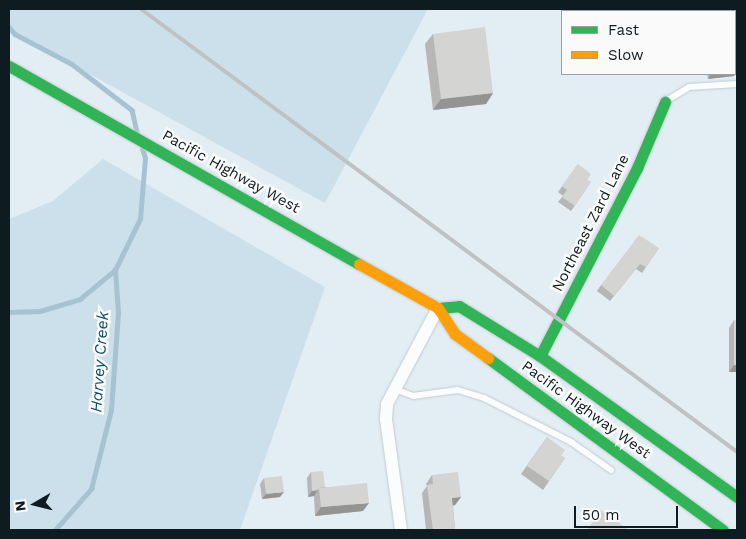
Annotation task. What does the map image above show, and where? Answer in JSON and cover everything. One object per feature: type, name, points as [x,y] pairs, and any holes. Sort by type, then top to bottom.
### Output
[{"type":"main road","name":"Pacific Highway West","points":[[9,66],[331,245],[438,308],[455,334],[601,438],[723,530]]},
{"type":"main road","name":"Northeast Zard Lane","points":[[540,356],[637,168],[665,102]]},
{"type":"main road","name":"Pacific Highway West","points":[[438,308],[459,306],[540,356],[737,497]]},
{"type":"street","points":[[401,530],[386,419],[387,404],[438,308]]},
{"type":"lane","points":[[665,102],[689,87],[737,84]]},
{"type":"lane","points":[[395,390],[413,396],[458,390],[484,398],[571,442],[612,470]]},
{"type":"shaded area","points":[[9,9],[428,9],[325,203],[9,30]]},
{"type":"shaded area","points":[[103,159],[325,287],[240,530],[9,530],[9,219],[53,201]]},
{"type":"building","points":[[732,9],[732,10],[705,10]]},
{"type":"building","points":[[485,27],[493,93],[441,99],[433,34]]},
{"type":"building","points":[[736,37],[737,46],[736,68]]},
{"type":"building","points":[[578,164],[591,174],[587,180],[591,182],[575,206],[562,197],[567,190],[562,186]]},
{"type":"building","points":[[639,235],[659,248],[646,267],[640,264],[614,296],[601,285]]},
{"type":"building","points":[[734,320],[737,320],[737,365],[734,365]]},
{"type":"building","points":[[547,437],[565,450],[561,456],[565,458],[549,481],[527,466]]},
{"type":"building","points":[[323,471],[325,487],[312,491],[311,472]]},
{"type":"building","points":[[458,472],[461,497],[452,498],[455,530],[433,530],[427,485],[433,484],[432,475]]},
{"type":"building","points":[[282,476],[284,492],[266,494],[264,478]]},
{"type":"building","points":[[367,483],[369,503],[321,507],[319,488]]},
{"type":"building","points":[[601,510],[629,530],[587,530]]},
{"type":"waterway","points":[[9,27],[15,34],[72,64],[132,110],[137,132]]},
{"type":"waterway","points":[[9,312],[40,311],[80,299],[115,270],[140,219],[145,158],[142,149]]},
{"type":"waterway","name":"Harvey Creek","points":[[55,530],[91,489],[111,410],[118,313],[115,270]]},
{"type":"railway","points":[[141,9],[737,452]]},
{"type":"traffic: fast","points":[[9,66],[359,264]]},
{"type":"traffic: fast","points":[[540,356],[637,168],[665,102]]},
{"type":"traffic: fast","points":[[438,308],[459,306],[540,356],[737,497]]},
{"type":"traffic: fast","points":[[488,358],[723,530]]},
{"type":"traffic: slow","points":[[359,264],[438,308],[455,334],[488,358]]}]
